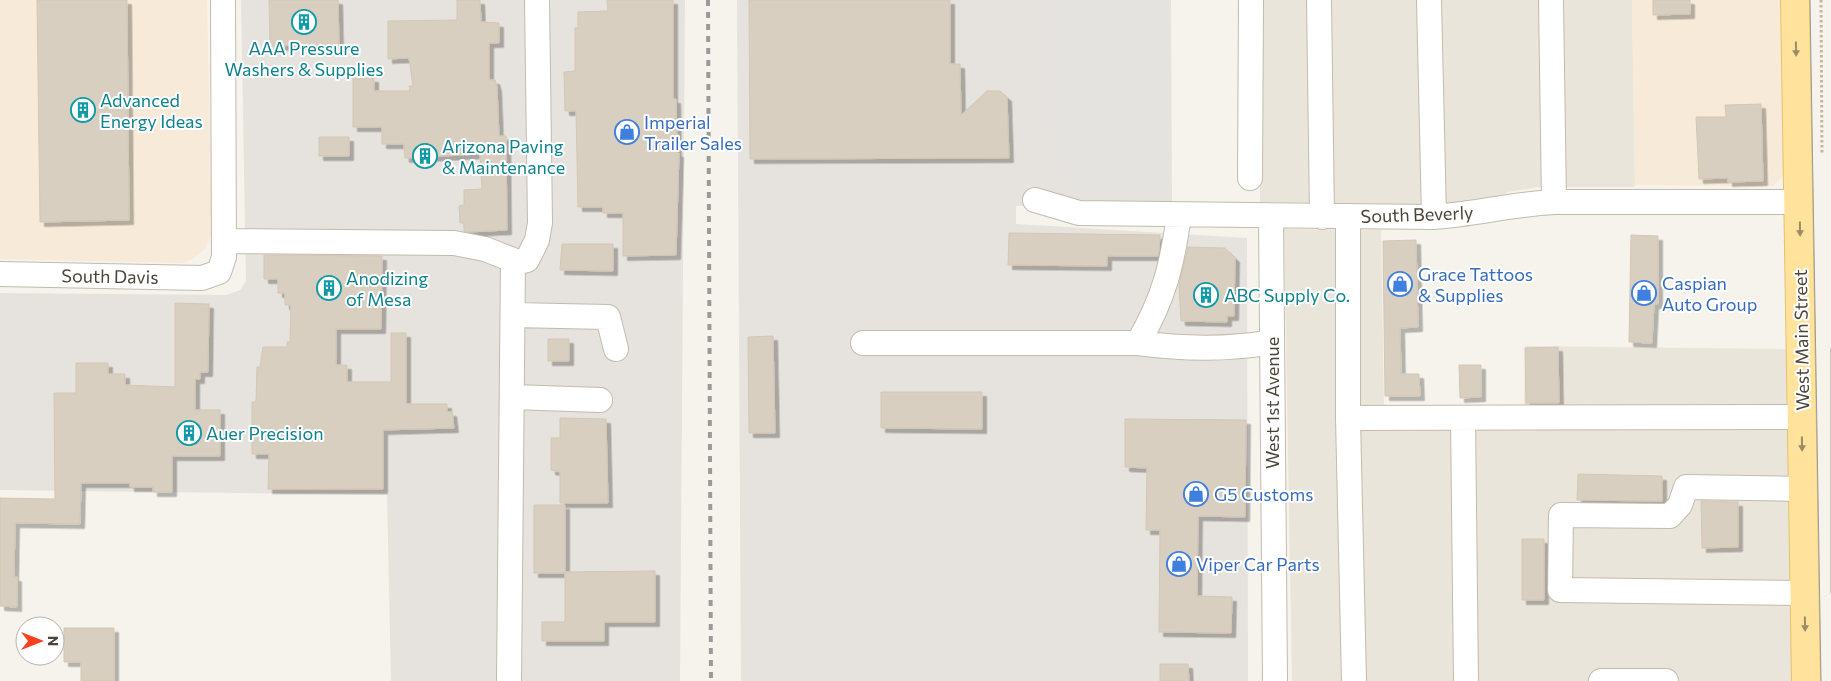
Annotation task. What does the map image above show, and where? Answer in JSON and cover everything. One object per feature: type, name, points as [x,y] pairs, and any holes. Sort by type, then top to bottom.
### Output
[{"type":"main road","name":"West Main Street","points":[[1795,0],[1806,681]]},
{"type":"street","points":[[223,0],[224,241],[454,243],[486,249],[518,262],[528,260],[537,240],[540,223],[537,0]]},
{"type":"street","points":[[1250,178],[1251,0]]},
{"type":"street","points":[[1318,0],[1322,217]]},
{"type":"street","points":[[1429,0],[1434,217]]},
{"type":"street","points":[[1551,0],[1554,202]]},
{"type":"street","name":"South Beverly","points":[[1035,200],[1079,213],[1322,217],[1434,217],[1464,215],[1518,204],[1554,202],[1799,202]]},
{"type":"street","points":[[1138,343],[1154,316],[1165,287],[1179,215]]},
{"type":"street","name":"West 1st Avenue","points":[[1271,216],[1275,681]]},
{"type":"street","points":[[1348,216],[1348,418],[1354,681]]},
{"type":"street","name":"South Davis","points":[[0,274],[202,278],[220,272],[224,258],[224,241]]},
{"type":"street","points":[[509,681],[513,260]]},
{"type":"street","points":[[512,315],[608,317],[616,349]]},
{"type":"street","points":[[863,343],[1138,343],[1180,349],[1241,347],[1272,342]]},
{"type":"street","points":[[512,397],[600,400]]},
{"type":"street","points":[[1348,418],[1802,417]]},
{"type":"street","points":[[1463,418],[1466,681]]},
{"type":"street","points":[[1803,490],[1686,487],[1680,505],[1670,516],[1561,515],[1560,590],[1805,593]]},
{"type":"street","points":[[1601,681],[1666,681]]},
{"type":"path","points":[[1821,0],[1822,161]]},
{"type":"shaded area","points":[[0,0],[207,0],[212,228],[209,241],[204,250],[194,258],[183,263],[0,259]]},
{"type":"shaded area","points":[[241,0],[685,0],[680,681],[391,681],[387,495],[0,490],[0,293],[226,295],[240,290],[246,281]]},
{"type":"shaded area","points":[[737,0],[1171,0],[1172,203],[1016,206],[1016,224],[1247,238],[1248,681],[741,681]]},
{"type":"shaded area","points":[[1046,0],[1168,0],[1167,187],[1081,189],[1067,176],[1046,130]]},
{"type":"shaded area","points":[[1260,0],[1632,0],[1635,185],[1634,187],[1539,187],[1508,192],[1489,203],[1464,205],[1260,202]]},
{"type":"shaded area","points":[[1632,0],[1781,0],[1784,165],[1783,176],[1778,182],[1772,186],[1635,185]]},
{"type":"shaded area","points":[[1284,229],[1381,230],[1384,408],[1524,406],[1525,346],[1788,349],[1793,681],[1292,681]]},
{"type":"building","name":"Advanced Energy Ideas","points":[[37,0],[127,0],[129,220],[40,222]]},
{"type":"building","name":"AAA Pressure Washers & Supplies","points":[[269,0],[338,0],[339,44],[270,46]]},
{"type":"building","points":[[457,0],[480,0],[481,22],[499,23],[499,43],[489,43],[489,80],[495,80],[497,87],[499,136],[506,136],[507,230],[468,232],[464,231],[464,223],[460,223],[459,206],[464,205],[464,190],[482,189],[480,154],[405,158],[404,144],[382,144],[382,127],[353,127],[353,78],[374,78],[374,91],[410,91],[409,86],[413,86],[409,58],[388,59],[388,21],[457,20]]},
{"type":"building","name":"Imperial Trailer Sales","points":[[607,0],[673,0],[673,99],[676,99],[677,153],[679,153],[676,255],[623,256],[623,213],[603,213],[603,207],[578,207],[576,111],[565,111],[564,72],[575,71],[575,28],[578,28],[578,12],[608,11]]},
{"type":"building","points":[[749,0],[950,0],[950,64],[960,64],[961,115],[987,91],[1000,91],[1007,97],[1009,158],[750,159]]},
{"type":"building","points":[[1653,0],[1690,0],[1690,14],[1653,15]]},
{"type":"building","points":[[1761,104],[1763,181],[1728,182],[1728,178],[1699,179],[1696,117],[1726,117],[1725,105]]},
{"type":"building","points":[[319,137],[349,137],[349,156],[319,156]]},
{"type":"building","points":[[1009,233],[1160,235],[1158,256],[1107,256],[1107,266],[1008,265]]},
{"type":"building","name":"Caspian Auto Group","points":[[1631,235],[1658,236],[1658,304],[1654,304],[1652,343],[1629,342]]},
{"type":"building","name":"Grace Tattoos & Supplies","points":[[1416,240],[1418,327],[1400,328],[1401,374],[1419,374],[1420,396],[1385,396],[1383,241]]},
{"type":"building","points":[[562,244],[613,244],[613,271],[560,270]]},
{"type":"building","name":"ABC Supply Co.","points":[[1188,247],[1225,248],[1235,258],[1234,316],[1227,316],[1227,322],[1181,321],[1179,285]]},
{"type":"building","points":[[264,255],[382,256],[381,329],[336,329],[336,365],[347,365],[347,382],[391,382],[391,333],[406,333],[406,404],[447,404],[447,412],[452,412],[454,428],[383,430],[383,489],[268,489],[269,454],[252,454],[252,402],[256,402],[257,367],[260,367],[263,347],[287,347],[287,342],[290,342],[291,305],[285,305],[285,293],[278,293],[278,279],[264,279]]},
{"type":"building","points":[[175,303],[209,304],[208,372],[200,372],[200,379],[195,379],[195,410],[220,410],[220,456],[172,456],[172,492],[153,492],[153,487],[130,487],[130,483],[81,483],[80,524],[15,523],[14,577],[17,577],[17,607],[0,606],[0,498],[55,499],[54,393],[76,393],[76,363],[108,363],[108,374],[125,374],[125,385],[175,387]]},
{"type":"building","points":[[773,336],[775,433],[749,433],[748,337]]},
{"type":"building","points":[[548,339],[569,339],[569,361],[548,361]]},
{"type":"building","points":[[1558,347],[1559,403],[1526,403],[1525,348]]},
{"type":"building","points":[[1459,365],[1481,365],[1481,397],[1460,398]]},
{"type":"building","points":[[881,392],[982,392],[982,429],[881,428]]},
{"type":"building","points":[[560,418],[606,419],[608,503],[560,503],[560,472],[551,470],[551,438],[560,438]]},
{"type":"building","name":"G5 Customs","points":[[1125,419],[1246,420],[1245,517],[1198,516],[1197,596],[1232,597],[1231,633],[1159,632],[1160,530],[1146,530],[1147,468],[1125,467]]},
{"type":"building","points":[[1578,474],[1662,476],[1662,501],[1577,500]]},
{"type":"building","points":[[1701,501],[1738,502],[1738,547],[1702,548]]},
{"type":"building","points":[[534,505],[565,505],[565,573],[534,573]]},
{"type":"building","points":[[1522,539],[1544,539],[1544,600],[1522,600]]},
{"type":"building","points":[[655,571],[655,622],[604,622],[604,641],[542,641],[542,622],[565,622],[565,572]]},
{"type":"building","points":[[65,628],[114,628],[114,681],[81,681],[81,662],[65,662]]},
{"type":"building","points":[[1160,664],[1188,664],[1189,681],[1160,681]]},
{"type":"tram line","points":[[1810,0],[1821,681]]},
{"type":"tram line","points":[[1831,349],[1831,593]]},
{"type":"railway","points":[[708,0],[711,681]]},
{"type":"place","name":"AAA Pressure Washers & Supplies","points":[[304,22]]},
{"type":"place","name":"Advanced Energy Ideas","points":[[83,110]]},
{"type":"place","name":"Imperial Trailer Sales","points":[[627,132]]},
{"type":"place","name":"Arizona Paving & Maintenance","points":[[425,156]]},
{"type":"place","name":"Grace Tattoos & Supplies","points":[[1400,284]]},
{"type":"place","name":"Anodizing of Mesa","points":[[329,288]]},
{"type":"place","name":"Caspian Auto Group","points":[[1644,293]]},
{"type":"place","name":"ABC Supply Co.","points":[[1206,295]]},
{"type":"place","name":"Auer Precision","points":[[189,433]]},
{"type":"place","name":"G5 Customs","points":[[1196,494]]},
{"type":"place","name":"Viper Car Parts","points":[[1179,564]]}]
